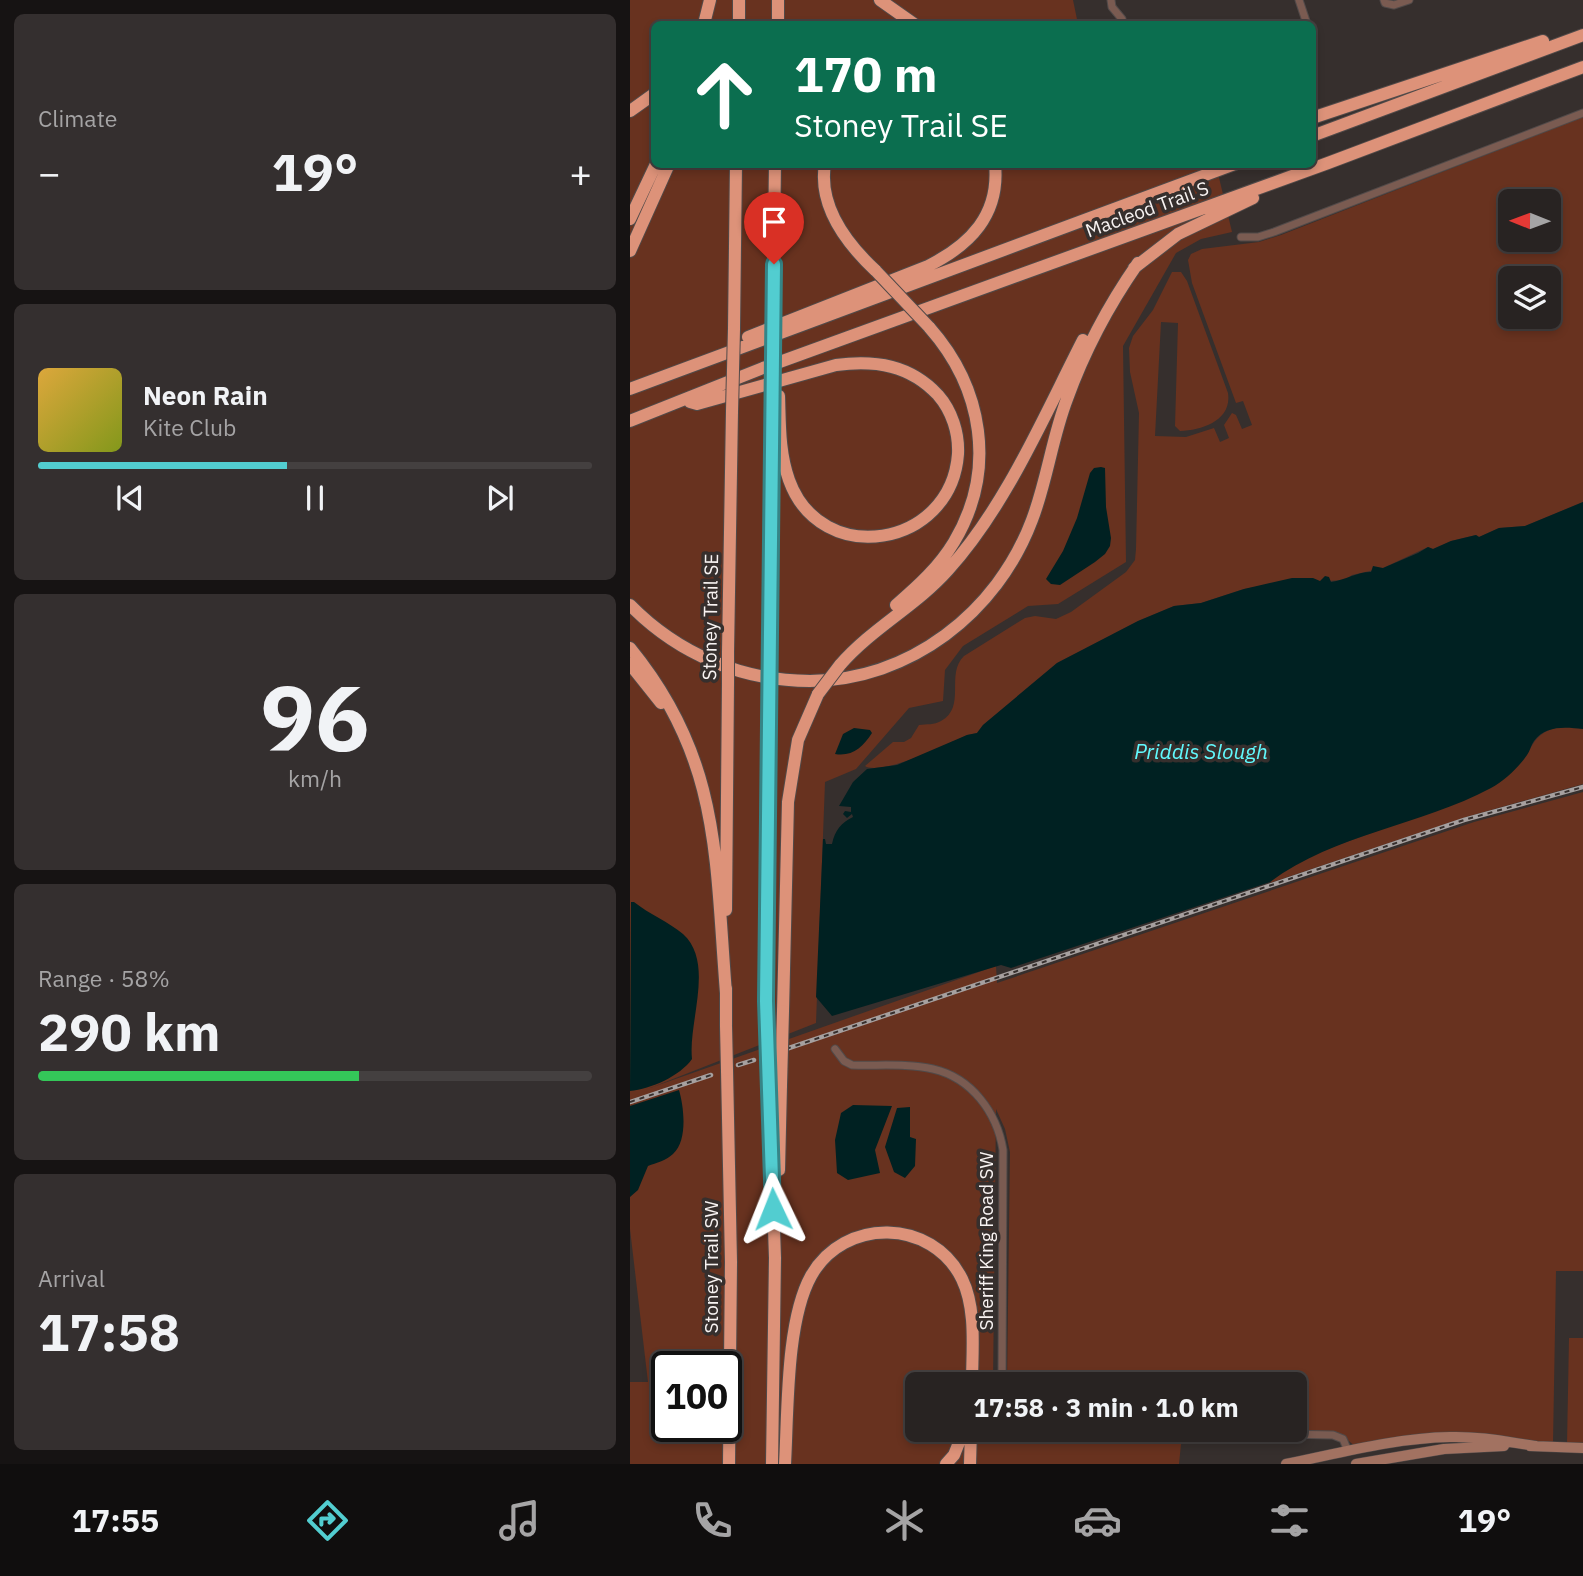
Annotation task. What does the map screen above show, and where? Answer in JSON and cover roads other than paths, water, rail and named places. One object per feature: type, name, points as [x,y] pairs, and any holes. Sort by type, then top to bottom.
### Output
[{"type":"highway","points":[[705,21],[712,0]]},
{"type":"highway","points":[[710,21],[712,0]]},
{"type":"highway","points":[[739,0],[739,21]]},
{"type":"highway","points":[[778,0],[778,21]]},
{"type":"highway","points":[[880,0],[910,21]]},
{"type":"highway","points":[[1316,117],[1583,28]]},
{"type":"highway","points":[[1316,135],[1583,35]]},
{"type":"highway","name":"Macleod Trail S","points":[[1316,168],[1583,67]]},
{"type":"highway","points":[[630,111],[651,96]]},
{"type":"highway","points":[[630,219],[654,168]]},
{"type":"highway","points":[[630,251],[667,168]]},
{"type":"highway","name":"Stoney Trail SE","points":[[727,1070],[728,683],[737,168]]},
{"type":"highway","points":[[775,168],[775,397],[768,692],[766,1012],[767,1051],[775,1085]]},
{"type":"highway","points":[[772,1464],[775,1085],[783,1011],[788,802],[798,740],[818,694],[842,661],[867,631],[924,580],[954,542],[974,495],[980,443],[972,400],[957,363],[929,327],[853,248],[834,217],[824,183],[825,168]]},
{"type":"highway","points":[[630,390],[698,364],[750,336],[928,266],[956,251],[976,231],[988,212],[994,194],[995,168]]},
{"type":"highway","name":"Macleod Trail S","points":[[698,364],[1224,168]]},
{"type":"highway","name":"Macleod Trail S","points":[[630,421],[763,368],[1315,168]]},
{"type":"highway","points":[[842,661],[941,578],[965,549],[1025,454],[1101,308],[1138,263],[1192,226],[1310,170]]},
{"type":"highway","points":[[630,605],[655,628],[692,652],[733,670],[772,678],[818,680],[860,674],[896,663],[933,645],[980,606],[1017,554],[1036,510],[1062,412],[1081,363],[1103,316],[1138,263]]},
{"type":"highway","points":[[682,401],[697,404],[836,365],[880,363],[900,368],[932,388],[943,400],[951,416],[957,433],[958,448],[954,479],[947,494],[931,513],[903,532],[859,537],[829,526],[815,518],[804,506],[790,483],[781,449],[775,397]]},
{"type":"highway","points":[[630,648],[667,699],[681,725],[705,791],[713,831],[726,993]]},
{"type":"highway","points":[[630,664],[665,709],[694,757]]},
{"type":"highway","name":"Stoney Trail SW","points":[[727,1070],[731,1262],[729,1464]]},
{"type":"highway","points":[[785,1464],[796,1321],[803,1296],[820,1262],[847,1241],[877,1231],[901,1232],[920,1239],[947,1257],[962,1280],[969,1299],[972,1372]]},
{"type":"highway","points":[[946,1464],[954,1455],[959,1442]]},
{"type":"highway","points":[[970,1464],[971,1442]]},
{"type":"main road","points":[[1286,1464],[1406,1440],[1481,1438],[1536,1446]]},
{"type":"main road","points":[[1348,1451],[1357,1464],[1444,1449],[1536,1446],[1583,1448]]},
{"type":"main road","points":[[1346,1464],[1348,1451]]},
{"type":"street","points":[[1111,0],[1112,7],[1122,19]]},
{"type":"street","points":[[1299,0],[1306,21]]},
{"type":"street","points":[[1384,0],[1385,3],[1394,5],[1409,0]]},
{"type":"street","points":[[1241,237],[1258,237],[1274,232],[1583,113]]},
{"type":"street","name":"Sheriff King Road SW","points":[[835,1049],[844,1061],[852,1065],[924,1067],[943,1072],[980,1097],[995,1120],[1003,1150],[1002,1372]]},
{"type":"street","points":[[1307,1433],[1333,1434],[1343,1439],[1348,1451]]},
{"type":"water","points":[[1094,468],[1105,468],[1110,546],[1095,562],[1060,585],[1051,584],[1046,579],[1063,551],[1077,518],[1090,473]]},
{"type":"water","name":"Priddis Slough","points":[[1583,502],[1583,729],[1563,728],[1544,732],[1534,741],[1516,769],[1501,782],[1436,812],[1322,852],[1270,882],[1011,968],[1001,965],[832,1016],[816,997],[823,839],[826,844],[832,844],[839,828],[853,817],[852,814],[847,818],[843,814],[845,811],[851,812],[851,807],[839,806],[853,782],[867,769],[897,765],[977,733],[1057,663],[1138,621],[1174,606],[1201,603],[1244,589],[1292,578],[1313,578],[1320,581],[1325,576],[1329,577],[1331,582],[1336,581],[1371,572],[1373,566],[1383,568],[1428,547],[1433,549],[1451,541],[1476,535],[1479,537],[1499,528],[1525,526]]},
{"type":"water","points":[[854,728],[870,730],[872,733],[857,750],[847,754],[835,754],[843,734]]},
{"type":"water","points":[[631,902],[683,934],[692,946],[699,976],[692,1059],[664,1081],[630,1091]]},
{"type":"water","points":[[679,1090],[684,1124],[678,1148],[668,1158],[648,1166],[638,1190],[630,1197],[630,1106]]},
{"type":"water","points":[[853,1105],[892,1106],[875,1150],[880,1173],[848,1180],[837,1173],[835,1140],[841,1113]]},
{"type":"water","points":[[910,1107],[910,1137],[916,1139],[915,1166],[905,1178],[894,1172],[885,1147],[897,1108]]},
{"type":"railway","points":[[786,1049],[1464,820],[1583,787]]},
{"type":"railway","points":[[738,1065],[754,1060]]},
{"type":"railway","points":[[630,1102],[711,1075]]}]
